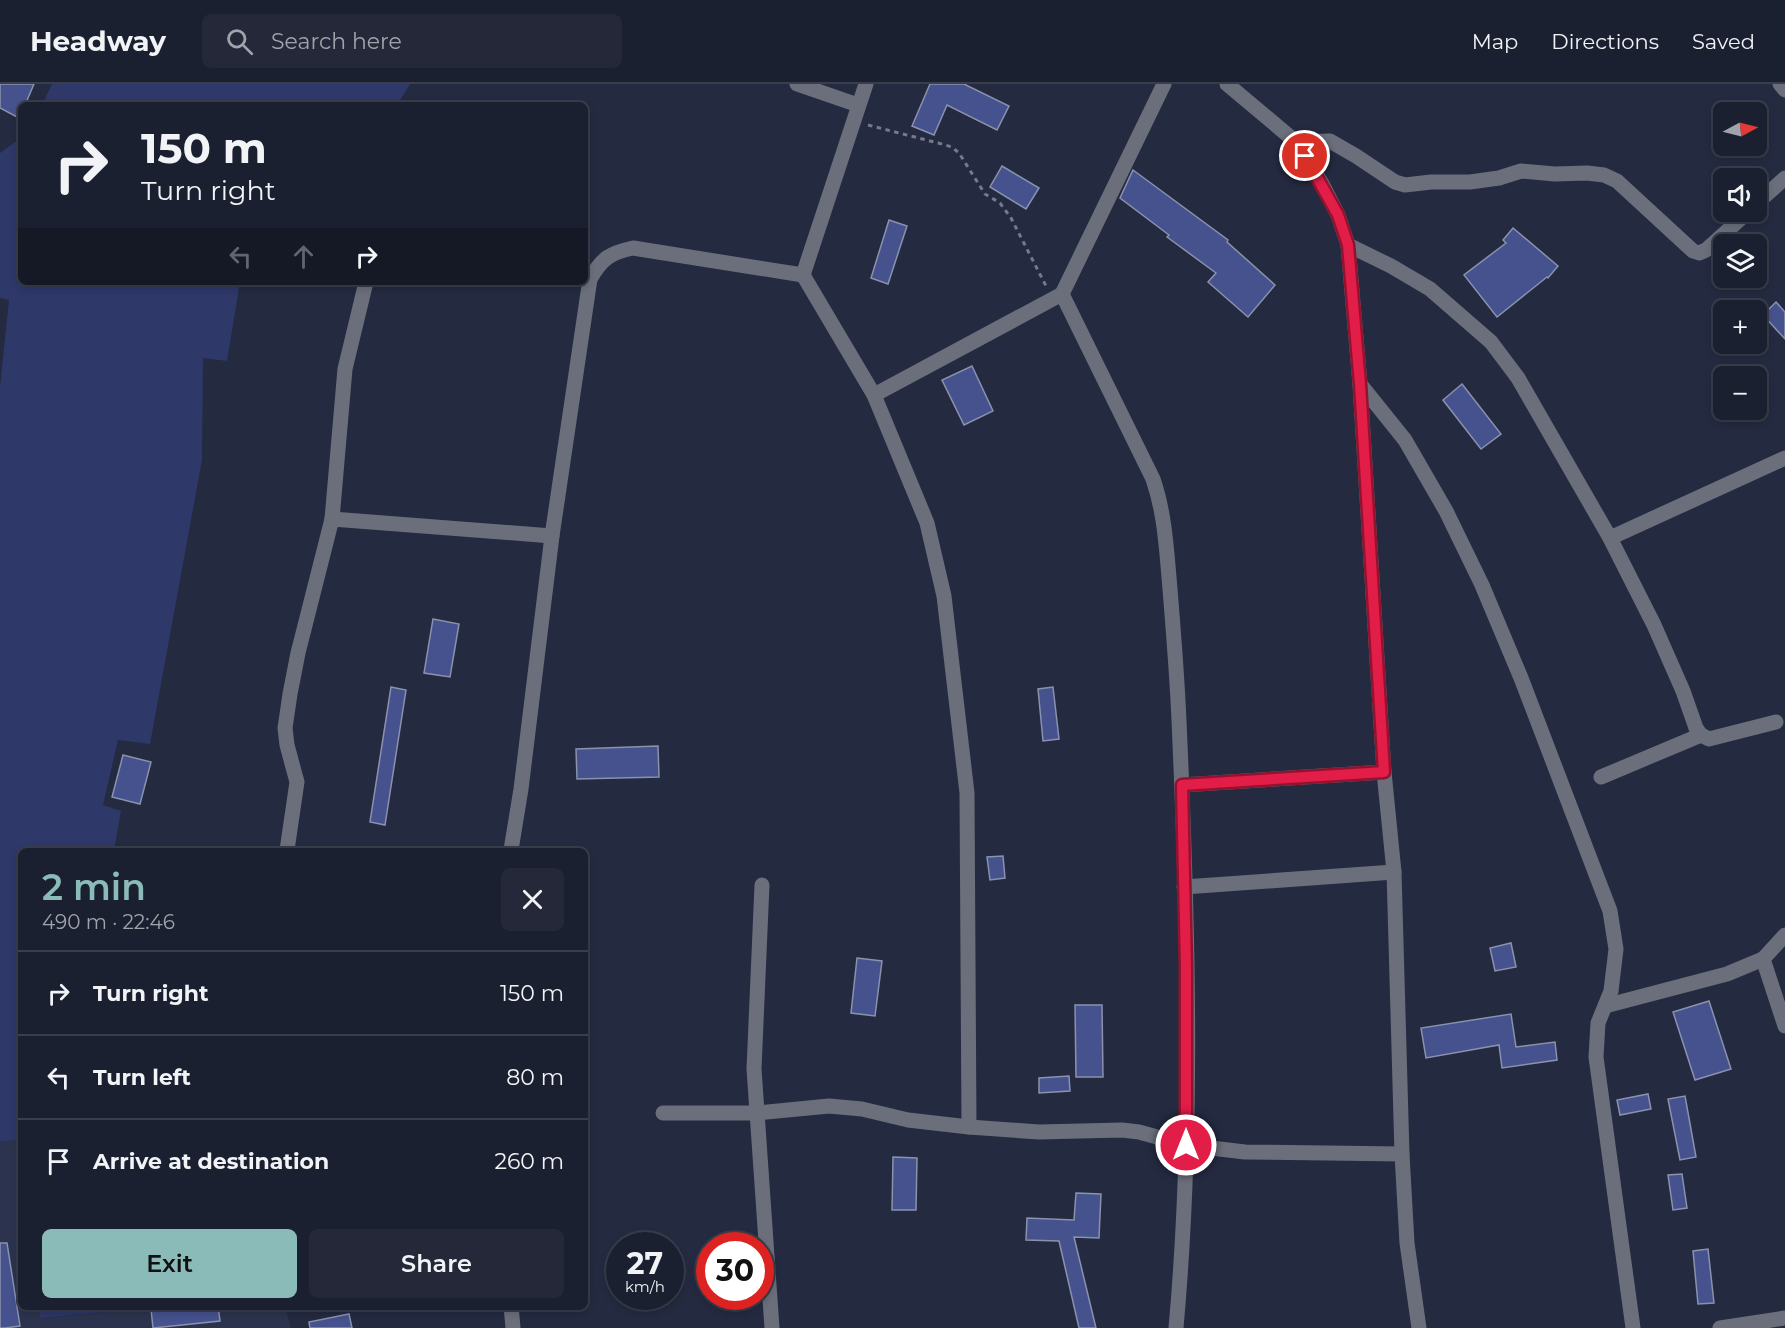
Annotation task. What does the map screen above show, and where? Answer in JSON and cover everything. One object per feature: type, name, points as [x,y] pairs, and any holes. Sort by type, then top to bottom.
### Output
[{"type":"street","points":[[797,84],[858,105]]},
{"type":"street","points":[[802,275],[866,84]]},
{"type":"street","points":[[874,395],[1057,296],[1164,84]]},
{"type":"street","points":[[1227,84],[1296,142],[1338,215],[1348,245],[1360,384],[1384,772],[1394,872],[1402,1154],[1407,1243],[1419,1328]]},
{"type":"street","points":[[1780,84],[1785,90]]},
{"type":"street","points":[[1296,142],[1330,141],[1395,182],[1405,185],[1470,182],[1499,178],[1521,171],[1604,175],[1617,181],[1693,251],[1699,253],[1706,250],[1737,222]]},
{"type":"street","points":[[1767,194],[1785,178]]},
{"type":"street","points":[[1348,245],[1391,266],[1430,289],[1491,342],[1518,378],[1610,538],[1654,625],[1683,691],[1695,728],[1701,735],[1709,739],[1776,722]]},
{"type":"street","points":[[511,848],[521,789],[552,536],[590,279],[598,265],[609,255],[633,248],[802,275],[874,395],[927,523],[944,596],[967,793],[969,1127]]},
{"type":"street","points":[[287,848],[297,782],[285,728],[298,653],[332,519],[345,369],[365,285]]},
{"type":"street","points":[[1057,296],[1153,479],[1160,498],[1164,521],[1176,653],[1186,967],[1186,1145],[1182,1255],[1176,1328]]},
{"type":"street","points":[[1360,384],[1405,440],[1446,511],[1482,585],[1533,709],[1610,911],[1616,949],[1611,991],[1598,1023],[1596,1057],[1633,1328]]},
{"type":"street","points":[[1610,538],[1785,458]]},
{"type":"street","points":[[332,519],[552,536]]},
{"type":"street","points":[[1601,777],[1701,735]]},
{"type":"street","points":[[1182,785],[1384,772]]},
{"type":"street","points":[[1184,887],[1394,872]]},
{"type":"street","points":[[762,885],[754,1069],[772,1328]]},
{"type":"street","points":[[1605,1006],[1727,974],[1763,959],[1785,935]]},
{"type":"street","points":[[1763,959],[1785,1026]]},
{"type":"street","points":[[663,1113],[756,1113],[830,1106],[862,1109],[908,1120],[969,1127],[1039,1132],[1122,1130],[1139,1132],[1186,1145],[1245,1152],[1402,1154]]},
{"type":"street","points":[[511,1310],[513,1328]]},
{"type":"street","points":[[1720,1328],[1785,1318]]},
{"type":"path","points":[[855,122],[952,147],[959,153],[985,194],[1000,203],[1011,218],[1023,244],[1057,296]]},
{"type":"shaded area","points":[[52,84],[410,84],[399,102],[43,102]]},
{"type":"shaded area","points":[[18,140],[18,285],[240,285],[227,361],[203,358],[202,460],[150,744],[118,740],[103,805],[121,811],[114,848],[18,848],[18,1139],[0,1142],[0,387],[9,300],[0,298],[0,153]]},
{"type":"shaded area","points":[[18,1139],[18,1310],[40,1310],[41,1318],[115,1310],[286,1310],[291,1328],[0,1328],[0,1142]]},
{"type":"shaded area","points":[[39,1310],[115,1310],[114,1311],[40,1318]]},
{"type":"building","points":[[0,84],[34,84],[26,102],[18,102],[18,117],[0,108]]},
{"type":"building","points":[[930,84],[964,84],[1009,106],[997,130],[947,105],[934,135],[912,126]]},
{"type":"building","points":[[1002,166],[1039,188],[1026,209],[990,187]]},
{"type":"building","points":[[1133,170],[1228,240],[1227,242],[1275,285],[1248,317],[1208,282],[1216,273],[1120,198]]},
{"type":"building","points":[[889,220],[907,226],[888,284],[871,278]]},
{"type":"building","points":[[1513,228],[1558,266],[1548,278],[1497,317],[1464,275],[1506,243],[1503,240]]},
{"type":"building","points":[[1776,302],[1785,312],[1785,339],[1767,319],[1767,311]]},
{"type":"building","points":[[972,366],[993,411],[964,425],[942,380]]},
{"type":"building","points":[[1462,384],[1501,434],[1481,449],[1443,400]]},
{"type":"building","points":[[433,619],[459,624],[450,677],[424,673]]},
{"type":"building","points":[[391,687],[406,690],[385,825],[370,822]]},
{"type":"building","points":[[1053,687],[1059,739],[1043,741],[1038,689]]},
{"type":"building","points":[[658,746],[659,777],[577,779],[576,749]]},
{"type":"building","points":[[123,755],[151,762],[140,804],[112,797]]},
{"type":"building","points":[[1003,856],[1005,878],[990,880],[987,857]]},
{"type":"building","points":[[1511,943],[1516,967],[1495,971],[1490,948]]},
{"type":"building","points":[[857,958],[882,961],[875,1016],[851,1013]]},
{"type":"building","points":[[1709,1001],[1731,1069],[1695,1080],[1673,1012]]},
{"type":"building","points":[[1075,1005],[1102,1005],[1103,1077],[1076,1077]]},
{"type":"building","points":[[1511,1014],[1516,1047],[1555,1042],[1557,1060],[1502,1068],[1499,1045],[1426,1058],[1421,1028]]},
{"type":"building","points":[[1069,1076],[1070,1091],[1039,1093],[1039,1078]]},
{"type":"building","points":[[1648,1094],[1651,1109],[1620,1115],[1617,1100]]},
{"type":"building","points":[[1685,1096],[1696,1157],[1680,1160],[1668,1099]]},
{"type":"building","points":[[893,1157],[917,1158],[916,1210],[892,1210]]},
{"type":"building","points":[[1682,1174],[1687,1208],[1673,1210],[1668,1175]]},
{"type":"building","points":[[1076,1193],[1101,1194],[1099,1238],[1074,1237],[1096,1328],[1079,1328],[1059,1241],[1026,1240],[1027,1218],[1074,1220]]},
{"type":"building","points":[[0,1243],[7,1243],[20,1326],[0,1328]]},
{"type":"building","points":[[1708,1249],[1714,1303],[1698,1304],[1693,1251]]},
{"type":"building","points":[[151,1310],[219,1310],[220,1321],[153,1328]]},
{"type":"building","points":[[349,1314],[352,1328],[310,1328],[309,1322]]},
{"type":"route","points":[[1186,1145],[1186,967],[1182,785],[1384,772],[1360,384],[1348,245],[1338,215],[1305,156]]}]
